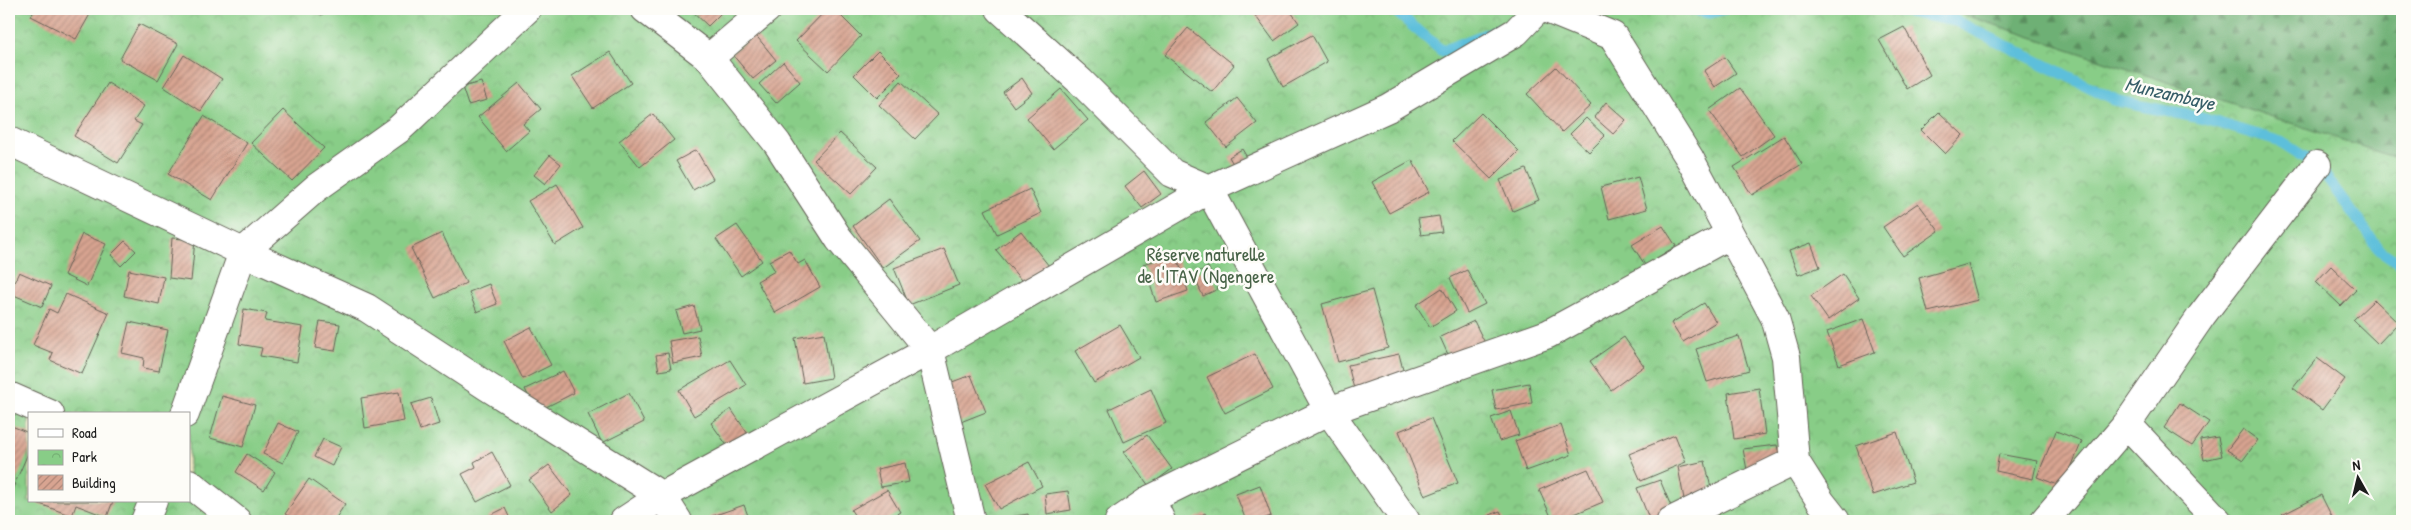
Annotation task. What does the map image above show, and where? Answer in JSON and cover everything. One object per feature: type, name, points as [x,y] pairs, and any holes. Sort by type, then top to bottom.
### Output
[{"type":"street","points":[[186,412],[243,252],[316,188],[399,129],[527,9]]},
{"type":"street","points":[[645,9],[710,58],[777,143],[839,239],[930,350],[971,521]]},
{"type":"street","points":[[710,58],[767,9]]},
{"type":"street","points":[[1000,9],[1081,82],[1172,173],[1209,189],[1329,411],[1406,521]]},
{"type":"street","points":[[624,521],[662,496],[930,350],[1209,189],[1388,108],[1516,32],[1538,9]]},
{"type":"street","points":[[1547,9],[1612,36],[1690,159],[1774,318],[1786,357],[1795,461],[1836,521]]},
{"type":"street","points":[[9,141],[243,252],[367,308],[488,388],[662,496],[678,521]]},
{"type":"street","points":[[2044,521],[2127,424],[2202,315],[2317,165]]},
{"type":"street","points":[[1119,521],[1156,510],[1329,411],[1548,334],[1729,235]]},
{"type":"street","points":[[9,396],[45,412]]},
{"type":"street","points":[[2127,424],[2218,521]]},
{"type":"street","points":[[1671,521],[1795,461]]},
{"type":"street","points":[[190,484],[237,521]]},
{"type":"street","points":[[145,521],[153,502]]},
{"type":"green space","name":"Réserve naturelle de l'ITAV (Ngengere","points":[[9,9],[1947,9],[2402,160],[2402,521],[9,521]]},
{"type":"green space","points":[[1947,9],[2402,9],[2402,160]]},
{"type":"building","points":[[35,9],[93,9],[76,39],[31,16]]},
{"type":"building","points":[[310,9],[326,9],[322,15]]},
{"type":"building","points":[[690,9],[725,9],[708,26]]},
{"type":"building","points":[[827,9],[834,9],[861,36],[828,71],[796,41]]},
{"type":"building","points":[[1262,9],[1289,9],[1299,23],[1274,41],[1254,14]]},
{"type":"building","points":[[139,24],[178,44],[158,80],[120,59]]},
{"type":"building","points":[[1904,27],[1930,75],[1907,89],[1879,40]]},
{"type":"building","points":[[1188,28],[1234,65],[1212,92],[1165,55]]},
{"type":"building","points":[[754,33],[776,60],[753,79],[731,53]]},
{"type":"building","points":[[1312,35],[1327,62],[1283,87],[1268,59]]},
{"type":"building","points":[[878,51],[901,74],[877,98],[854,75]]},
{"type":"building","points":[[610,52],[631,83],[593,108],[572,76]]},
{"type":"building","points":[[184,55],[222,79],[201,111],[164,87]]},
{"type":"building","points":[[1725,57],[1736,73],[1715,87],[1704,71]]},
{"type":"building","points":[[783,62],[800,82],[776,103],[759,84]]},
{"type":"building","points":[[1556,67],[1591,105],[1562,132],[1527,94]]},
{"type":"building","points":[[1022,78],[1032,93],[1014,107],[1003,92]]},
{"type":"building","points":[[901,81],[938,115],[915,139],[879,105]]},
{"type":"building","points":[[481,82],[487,100],[468,105],[462,87]]},
{"type":"building","points":[[108,83],[144,106],[134,121],[142,125],[118,163],[74,136]]},
{"type":"building","points":[[519,83],[541,109],[523,124],[529,131],[506,151],[478,117]]},
{"type":"building","points":[[1740,88],[1774,135],[1743,157],[1709,110]]},
{"type":"building","points":[[1061,89],[1088,120],[1053,149],[1027,118]]},
{"type":"building","points":[[1237,98],[1257,123],[1226,147],[1206,122]]},
{"type":"building","points":[[1606,102],[1626,120],[1613,134],[1594,117]]},
{"type":"building","points":[[283,110],[324,148],[292,181],[251,143]]},
{"type":"building","points":[[1939,112],[1963,135],[1945,154],[1921,130]]},
{"type":"building","points":[[1481,113],[1519,151],[1491,179],[1452,141]]},
{"type":"building","points":[[653,114],[674,140],[640,167],[619,141]]},
{"type":"building","points":[[204,116],[247,143],[212,200],[168,174]]},
{"type":"building","points":[[1586,118],[1605,136],[1589,152],[1570,134]]},
{"type":"building","points":[[840,133],[877,167],[851,194],[814,160]]},
{"type":"building","points":[[1784,136],[1802,164],[1752,195],[1734,167]]},
{"type":"building","points":[[1242,149],[1257,174],[1244,182],[1229,157]]},
{"type":"building","points":[[696,150],[713,179],[693,190],[676,161]]},
{"type":"building","points":[[550,155],[561,164],[545,184],[534,175]]},
{"type":"building","points":[[1412,160],[1429,192],[1389,213],[1372,182]]},
{"type":"building","points":[[1526,169],[1539,200],[1513,211],[1500,180]]},
{"type":"building","points":[[1144,171],[1161,194],[1142,208],[1125,186]]},
{"type":"building","points":[[1638,177],[1647,209],[1609,219],[1601,187]]},
{"type":"building","points":[[557,184],[583,228],[555,245],[528,201]]},
{"type":"building","points":[[1030,189],[1041,213],[997,234],[985,210]]},
{"type":"building","points":[[889,199],[920,241],[883,268],[853,226]]},
{"type":"building","points":[[1918,203],[1939,231],[1903,256],[1883,227]]},
{"type":"building","points":[[1439,216],[1442,232],[1421,235],[1418,219]]},
{"type":"building","points":[[737,225],[762,261],[741,276],[716,239]]},
{"type":"building","points":[[1663,226],[1676,246],[1645,265],[1632,245]]},
{"type":"building","points":[[1021,231],[1049,266],[1026,286],[996,250]]},
{"type":"building","points":[[442,233],[466,283],[435,298],[411,248]]},
{"type":"building","points":[[82,234],[106,244],[87,286],[64,275]]},
{"type":"building","points":[[172,238],[195,240],[191,281],[169,278]]},
{"type":"building","points":[[125,241],[136,251],[121,266],[111,255]]},
{"type":"building","points":[[1811,243],[1820,267],[1798,275],[1789,251]]},
{"type":"building","points":[[944,249],[959,285],[909,305],[894,268]]},
{"type":"building","points":[[789,250],[798,264],[805,260],[820,287],[775,313],[757,281],[775,271],[769,261]]},
{"type":"building","points":[[1176,254],[1188,291],[1156,302],[1143,264]]},
{"type":"building","points":[[1968,264],[1978,300],[1928,312],[1919,278]]},
{"type":"building","points":[[2331,266],[2356,290],[2341,306],[2316,282]]},
{"type":"building","points":[[1208,267],[1218,289],[1203,296],[1193,275]]},
{"type":"building","points":[[129,270],[164,277],[159,304],[124,296]]},
{"type":"building","points":[[1467,270],[1485,304],[1467,313],[1450,278]]},
{"type":"building","points":[[19,272],[51,286],[42,307],[9,293]]},
{"type":"building","points":[[1843,274],[1859,298],[1828,320],[1811,296]]},
{"type":"building","points":[[489,284],[497,304],[477,312],[469,292]]},
{"type":"building","points":[[1442,288],[1456,311],[1430,327],[1416,305]]},
{"type":"building","points":[[1372,290],[1388,348],[1338,362],[1322,304]]},
{"type":"building","points":[[66,294],[109,313],[82,374],[50,360],[53,353],[33,345],[49,309],[57,313]]},
{"type":"building","points":[[2374,300],[2398,323],[2378,344],[2353,320]]},
{"type":"building","points":[[1704,303],[1716,322],[1683,342],[1671,323]]},
{"type":"building","points":[[694,306],[700,329],[682,333],[676,311]]},
{"type":"building","points":[[244,309],[267,313],[265,321],[303,327],[297,362],[260,356],[262,348],[239,344]]},
{"type":"building","points":[[1863,319],[1875,352],[1839,365],[1827,332]]},
{"type":"building","points":[[320,321],[340,324],[335,351],[315,348]]},
{"type":"building","points":[[1474,321],[1485,343],[1450,359],[1440,337]]},
{"type":"building","points":[[129,322],[168,330],[159,371],[143,368],[144,358],[122,353]]},
{"type":"building","points":[[1120,325],[1139,357],[1094,383],[1075,351]]},
{"type":"building","points":[[531,327],[551,365],[523,379],[504,341]]},
{"type":"building","points":[[824,333],[831,378],[803,383],[795,338]]},
{"type":"building","points":[[698,336],[702,357],[673,363],[669,341]]},
{"type":"building","points":[[1739,336],[1749,370],[1707,382],[1696,349]]},
{"type":"building","points":[[1624,337],[1644,366],[1611,390],[1590,361]]},
{"type":"building","points":[[668,353],[671,369],[659,371],[656,355]]},
{"type":"building","points":[[1255,354],[1273,389],[1225,413],[1207,377]]},
{"type":"building","points":[[1399,354],[1407,385],[1356,397],[1348,365]]},
{"type":"building","points":[[2317,358],[2345,379],[2322,410],[2293,388]]},
{"type":"building","points":[[730,360],[746,385],[694,416],[679,390]]},
{"type":"building","points":[[563,371],[574,393],[536,412],[525,389]]},
{"type":"building","points":[[971,375],[986,412],[958,423],[944,385]]},
{"type":"building","points":[[1529,383],[1532,403],[1496,410],[1492,390]]},
{"type":"building","points":[[1759,388],[1765,434],[1734,439],[1728,393]]},
{"type":"building","points":[[1151,389],[1166,423],[1124,442],[1109,409]]},
{"type":"building","points":[[399,392],[404,421],[365,428],[361,398]]},
{"type":"building","points":[[629,393],[644,422],[602,443],[588,414]]},
{"type":"building","points":[[222,396],[255,405],[243,447],[210,438]]},
{"type":"building","points":[[431,398],[439,424],[420,430],[411,404]]},
{"type":"building","points":[[2180,403],[2209,422],[2192,446],[2164,428]]},
{"type":"building","points":[[731,409],[750,437],[731,451],[711,423]]},
{"type":"building","points":[[1511,411],[1519,435],[1499,441],[1491,418]]},
{"type":"building","points":[[1431,418],[1458,483],[1425,496],[1399,431]]},
{"type":"building","points":[[278,423],[298,432],[283,463],[263,454]]},
{"type":"building","points":[[9,425],[28,433],[28,453],[9,497]]},
{"type":"building","points":[[1561,425],[1571,455],[1526,471],[1515,441]]},
{"type":"building","points":[[2243,429],[2258,440],[2243,460],[2227,450]]},
{"type":"building","points":[[2056,431],[2082,441],[2063,487],[2037,477]]},
{"type":"building","points":[[1897,432],[1913,482],[1873,495],[1856,446]]},
{"type":"building","points":[[1147,435],[1172,469],[1149,486],[1124,452]]},
{"type":"building","points":[[1675,435],[1686,462],[1641,481],[1629,454]]},
{"type":"building","points":[[2218,437],[2222,456],[2204,460],[2200,440]]},
{"type":"building","points":[[323,439],[341,447],[332,466],[314,457]]},
{"type":"building","points":[[1777,445],[1781,465],[1747,470],[1743,449]]},
{"type":"building","points":[[492,452],[510,485],[477,502],[462,474],[476,467],[474,462]]},
{"type":"building","points":[[247,454],[275,472],[264,490],[236,472]]},
{"type":"building","points":[[1999,454],[2037,461],[2033,479],[1996,471]]},
{"type":"building","points":[[1705,461],[1712,493],[1684,499],[1678,467]]},
{"type":"building","points":[[1029,462],[1042,486],[999,509],[985,484]]},
{"type":"building","points":[[905,463],[909,482],[881,487],[877,469]]},
{"type":"building","points":[[549,465],[572,495],[552,511],[529,480]]},
{"type":"building","points":[[1588,469],[1603,502],[1558,521],[1553,521],[1539,490]]},
{"type":"building","points":[[309,479],[345,504],[334,521],[296,521],[285,514]]},
{"type":"building","points":[[1660,480],[1673,511],[1650,521],[1637,488]]},
{"type":"building","points":[[1260,485],[1271,516],[1256,521],[1246,521],[1236,494]]},
{"type":"building","points":[[887,490],[900,512],[884,521],[858,521],[851,510]]},
{"type":"building","points":[[1068,491],[1071,510],[1047,514],[1045,494]]},
{"type":"building","points":[[2321,495],[2334,521],[2285,521],[2282,515]]},
{"type":"building","points":[[35,502],[113,502],[107,517],[76,505],[72,516]]},
{"type":"building","points":[[744,505],[750,521],[711,521],[710,517]]},
{"type":"building","points":[[505,508],[511,521],[489,521],[487,517]]},
{"type":"building","points":[[1500,511],[1505,521],[1475,521]]},
{"type":"building","points":[[1205,513],[1209,521],[1190,521]]},
{"type":"building","points":[[1028,514],[1029,521],[999,521],[999,519]]},
{"type":"waterway","name":"Munzambaye","points":[[1393,9],[1442,51],[1499,29]]},
{"type":"waterway","name":"Munzambaye","points":[[1686,9],[1710,13],[1725,9]]},
{"type":"waterway","name":"Munzambaye","points":[[1892,9],[1956,21],[2118,101],[2205,119],[2281,142],[2317,165],[2381,251],[2402,265]]}]
